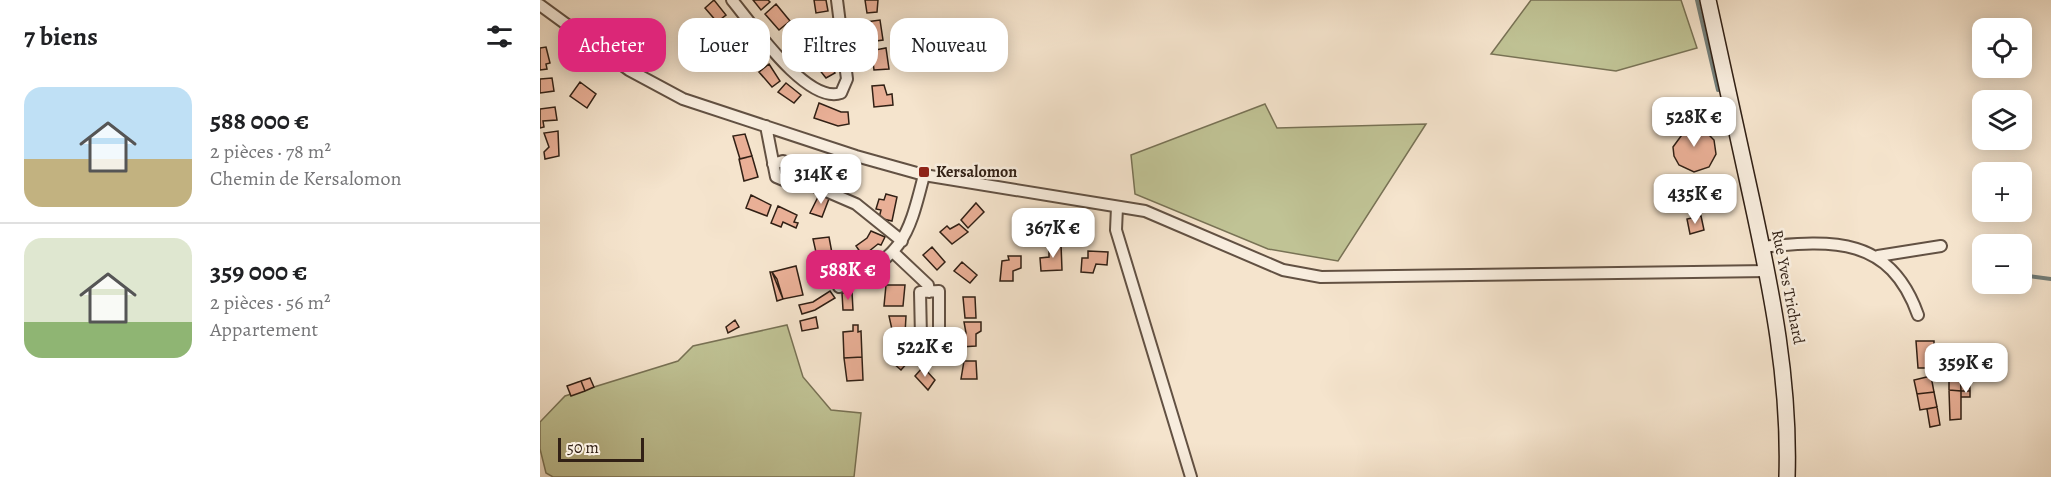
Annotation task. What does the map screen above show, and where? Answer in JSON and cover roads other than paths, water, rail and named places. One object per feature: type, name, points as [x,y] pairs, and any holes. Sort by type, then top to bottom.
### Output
[{"type":"main road","name":"Rue Yves Trichard","points":[[1708,0],[1768,271],[1782,348],[1787,395],[1787,477]]},
{"type":"street","points":[[732,0],[793,72],[814,89],[833,95],[841,93],[847,79],[837,0]]},
{"type":"street","points":[[540,5],[612,59],[683,99],[924,175],[1145,211],[1283,270],[1321,277],[1768,271]]},
{"type":"street","points":[[766,126],[776,177],[795,185],[806,182],[856,204],[902,242]]},
{"type":"street","points":[[773,164],[783,161],[801,169],[806,182]]},
{"type":"street","points":[[839,287],[879,266],[902,242],[915,213],[924,175]]},
{"type":"street","points":[[1117,207],[1116,230],[1191,477]]},
{"type":"street","points":[[1762,247],[1832,243],[1878,256],[1941,246]]},
{"type":"street","points":[[893,252],[928,285],[929,292]]},
{"type":"street","points":[[1878,256],[1911,295],[1918,315]]},
{"type":"waterway","points":[[1697,0],[1718,90]]},
{"type":"waterway","points":[[2032,276],[2051,279]]},
{"type":"place","name":"Kersalomon","points":[[924,172]]}]
